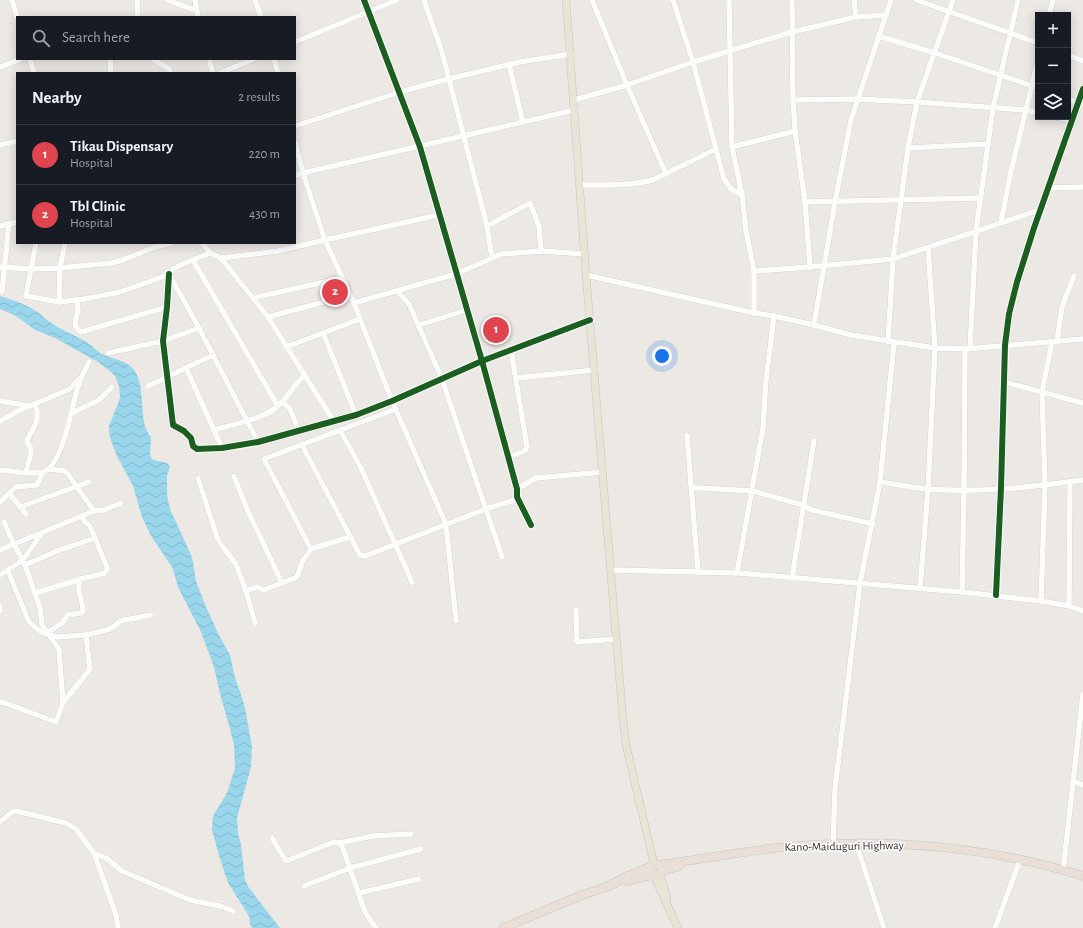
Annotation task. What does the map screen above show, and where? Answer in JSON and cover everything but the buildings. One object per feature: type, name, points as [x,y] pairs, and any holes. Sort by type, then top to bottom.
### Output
[{"type":"highway","name":"Kano-Maiduguri Highway","points":[[503,928],[559,904],[610,885],[625,877],[723,854],[795,846],[856,843],[934,846],[967,850],[1020,860],[1083,876]]},
{"type":"main road","points":[[566,0],[586,275],[626,745],[656,870],[668,906],[678,928]]},
{"type":"street","points":[[12,0],[17,16]]},
{"type":"street","points":[[137,0],[138,16]]},
{"type":"street","points":[[167,0],[198,14]]},
{"type":"street","points":[[195,0],[198,14]]},
{"type":"street","points":[[255,0],[261,16]]},
{"type":"street","points":[[364,0],[370,11],[420,146],[482,361],[517,489],[517,497],[531,525]]},
{"type":"street","points":[[296,42],[397,0]]},
{"type":"street","points":[[424,0],[442,52],[487,226],[492,258]]},
{"type":"street","points":[[592,0],[626,85],[666,174]]},
{"type":"street","points":[[673,0],[693,62],[726,184],[742,195]]},
{"type":"street","points":[[729,0],[732,147],[742,195],[746,231],[754,271],[754,313]]},
{"type":"street","points":[[792,0],[792,100],[805,202],[810,267]]},
{"type":"street","points":[[854,0],[856,17]]},
{"type":"street","points":[[814,325],[845,146],[857,99],[891,0]]},
{"type":"street","points":[[916,0],[1035,42]]},
{"type":"street","points":[[833,844],[835,789],[860,583],[873,524],[880,482],[891,342],[894,259],[908,148],[917,102],[953,0]]},
{"type":"street","points":[[962,592],[968,349],[976,231],[993,108],[1018,0]]},
{"type":"street","points":[[1050,12],[1053,0]]},
{"type":"street","points":[[574,100],[792,32],[856,17],[886,15]]},
{"type":"street","points":[[878,36],[935,53],[1035,87],[1026,110],[1011,171],[1001,222]]},
{"type":"street","points":[[296,126],[400,92],[448,79],[509,64],[571,54]]},
{"type":"street","points":[[1071,56],[1083,61]]},
{"type":"street","points":[[0,67],[18,60]]},
{"type":"street","points":[[30,60],[34,72]]},
{"type":"street","points":[[110,60],[111,72]]},
{"type":"street","points":[[155,60],[169,69],[170,72]]},
{"type":"street","points":[[209,60],[213,72]]},
{"type":"street","points":[[222,72],[252,60]]},
{"type":"street","points":[[274,60],[278,72]]},
{"type":"street","points":[[509,64],[523,123]]},
{"type":"street","points":[[237,66],[239,72]]},
{"type":"street","points":[[996,595],[1005,346],[1012,299],[1040,210],[1072,120],[1081,103],[1083,89]]},
{"type":"street","points":[[792,100],[857,99],[917,102],[1026,110],[1035,112]]},
{"type":"street","points":[[1071,100],[1081,103]]},
{"type":"street","points":[[296,175],[575,110]]},
{"type":"street","points":[[732,147],[795,131]]},
{"type":"street","points":[[0,145],[16,141]]},
{"type":"street","points":[[908,148],[988,144]]},
{"type":"street","points":[[296,146],[303,173],[325,240],[354,302],[392,401],[446,524],[456,621]]},
{"type":"street","points":[[580,186],[626,184],[653,180],[716,149]]},
{"type":"street","points":[[1048,188],[1083,187]]},
{"type":"street","points":[[805,202],[981,198]]},
{"type":"street","points":[[487,226],[530,203],[539,226],[541,251]]},
{"type":"street","points":[[754,271],[894,259],[1040,210]]},
{"type":"street","points":[[221,258],[278,251],[439,216]]},
{"type":"street","points":[[0,226],[16,222]]},
{"type":"street","points":[[2,292],[2,267],[9,223]]},
{"type":"street","points":[[36,244],[26,296],[59,302],[120,292],[169,274],[173,269],[210,253]]},
{"type":"street","points":[[59,302],[60,268],[65,244]]},
{"type":"street","points":[[2,267],[32,269],[60,268],[110,263],[123,260],[155,247],[167,244]]},
{"type":"street","points":[[203,244],[210,253],[221,258],[268,317],[333,420]]},
{"type":"street","points":[[920,589],[928,489],[935,348],[928,248]]},
{"type":"street","points":[[354,302],[456,274],[501,254],[511,252],[541,251],[585,254]]},
{"type":"street","points":[[193,260],[276,403],[285,404],[290,410],[299,431]]},
{"type":"street","points":[[169,274],[163,341],[173,425],[184,431],[191,438],[193,446],[197,449],[222,448],[258,442],[356,414],[392,401],[482,361],[590,320]]},
{"type":"street","points":[[169,274],[199,328],[258,442]]},
{"type":"street","points":[[586,275],[814,325],[851,335],[935,348],[968,349],[1083,339]]},
{"type":"street","points":[[1040,601],[1045,486],[1042,392],[1062,307],[1074,276]]},
{"type":"street","points":[[253,298],[342,278]]},
{"type":"street","points":[[397,291],[409,304],[442,379],[502,557]]},
{"type":"street","points":[[268,317],[350,295]]},
{"type":"street","points":[[77,300],[78,312],[75,324],[80,332],[167,307]]},
{"type":"street","points":[[419,326],[467,310]]},
{"type":"street","points":[[737,573],[753,491],[763,428],[766,380],[774,316]]},
{"type":"street","points":[[286,347],[360,319]]},
{"type":"street","points":[[108,353],[163,341],[199,328]]},
{"type":"street","points":[[323,333],[356,414]]},
{"type":"street","points":[[508,457],[525,451],[527,447],[511,350]]},
{"type":"street","points":[[148,386],[213,355]]},
{"type":"street","points":[[0,502],[16,487],[37,485],[46,470],[57,458],[83,374],[89,362]]},
{"type":"street","points":[[186,368],[222,448]]},
{"type":"street","points":[[516,378],[594,370]]},
{"type":"street","points":[[0,422],[33,405],[70,389],[83,374]]},
{"type":"street","points":[[214,430],[263,416],[281,403],[304,375]]},
{"type":"street","points":[[1004,382],[1083,403]]},
{"type":"street","points":[[72,413],[99,400],[112,387]]},
{"type":"street","points":[[0,397],[11,403]]},
{"type":"street","points":[[0,401],[33,405],[37,410],[37,421],[26,440],[31,448],[31,454],[26,472]]},
{"type":"street","points":[[310,549],[264,459],[396,409]]},
{"type":"street","points":[[340,430],[360,466],[396,543],[412,584]]},
{"type":"street","points":[[687,435],[698,572]]},
{"type":"street","points":[[792,578],[814,441]]},
{"type":"street","points":[[302,445],[360,555],[365,556],[517,497]]},
{"type":"street","points":[[0,469],[26,472],[46,470],[64,472],[68,474],[94,511]]},
{"type":"street","points":[[517,489],[536,478],[603,472]]},
{"type":"street","points":[[234,476],[247,509],[282,583]]},
{"type":"street","points":[[198,478],[217,537],[236,564],[246,591],[255,623]]},
{"type":"street","points":[[880,482],[928,489],[964,490],[1045,486],[1083,480]]},
{"type":"street","points":[[20,507],[89,482]]},
{"type":"street","points":[[1069,606],[1070,482]]},
{"type":"street","points":[[692,488],[753,491],[803,505],[812,510],[873,524]]},
{"type":"street","points":[[10,494],[26,514]]},
{"type":"street","points":[[0,550],[94,511],[104,510],[122,503]]},
{"type":"street","points":[[35,593],[104,573],[107,570],[90,526],[84,521],[82,516]]},
{"type":"street","points":[[4,522],[24,563],[40,608],[42,625],[59,649],[63,703]]},
{"type":"street","points":[[24,563],[37,540],[44,532]]},
{"type":"street","points":[[246,591],[257,587],[264,590],[297,577],[303,560],[310,549],[350,537]]},
{"type":"street","points":[[0,575],[24,563],[95,538]]},
{"type":"street","points":[[611,570],[737,573],[996,595],[1069,606],[1083,612]]},
{"type":"street","points":[[8,571],[29,622],[41,632],[47,634],[57,637],[86,635],[107,630],[120,621],[150,615]]},
{"type":"street","points":[[47,634],[62,623],[68,615],[83,611],[79,586],[79,580],[81,579]]},
{"type":"street","points":[[0,606],[0,612]]},
{"type":"street","points":[[576,610],[577,642],[616,639]]},
{"type":"street","points":[[0,702],[56,722],[63,703],[90,669],[86,635]]},
{"type":"street","points":[[1063,870],[1073,782],[1081,729],[1083,694]]},
{"type":"street","points":[[1073,782],[1083,786]]},
{"type":"street","points":[[0,822],[12,812],[16,811],[66,823],[76,829],[94,853],[116,915],[118,928]]},
{"type":"street","points":[[272,838],[286,861],[334,842],[339,843],[373,836],[411,834]]},
{"type":"street","points":[[339,843],[350,868],[365,912],[376,928]]},
{"type":"street","points":[[856,843],[884,928]]},
{"type":"street","points":[[304,886],[350,868],[421,849]]},
{"type":"street","points":[[94,853],[106,858],[122,871],[190,900],[220,906],[233,911]]},
{"type":"street","points":[[995,928],[1020,860]]},
{"type":"street","points":[[359,893],[419,879]]},
{"type":"shaded area","points":[[508,323],[510,330],[484,337],[482,329]]},
{"type":"water","points":[[0,296],[35,310],[49,322],[90,344],[100,353],[129,365],[136,373],[141,389],[143,416],[147,431],[151,437],[150,456],[153,460],[167,463],[170,467],[167,476],[167,495],[170,509],[192,557],[196,581],[206,607],[230,655],[234,674],[244,704],[252,747],[251,767],[237,818],[245,880],[249,888],[280,928],[253,928],[250,925],[249,916],[228,883],[218,852],[212,830],[213,816],[227,793],[235,768],[234,745],[214,667],[201,632],[178,587],[172,567],[151,536],[142,517],[133,486],[111,441],[109,426],[120,396],[119,386],[115,376],[98,362],[55,338],[35,330],[16,316],[0,309]]},
{"type":"cycle path","points":[[364,0],[420,147],[482,361],[517,489],[517,497],[531,525]]},
{"type":"cycle path","points":[[996,595],[1005,345],[1009,314],[1017,282],[1034,228],[1083,89]]},
{"type":"cycle path","points":[[169,274],[163,341],[173,425],[184,431],[191,438],[193,446],[197,449],[222,448],[258,442],[356,415],[392,401],[482,361],[590,320]]},
{"type":"place","name":"Tbl Clinic","points":[[335,292]]},
{"type":"place","name":"Tikau Dispensary","points":[[496,330]]}]
